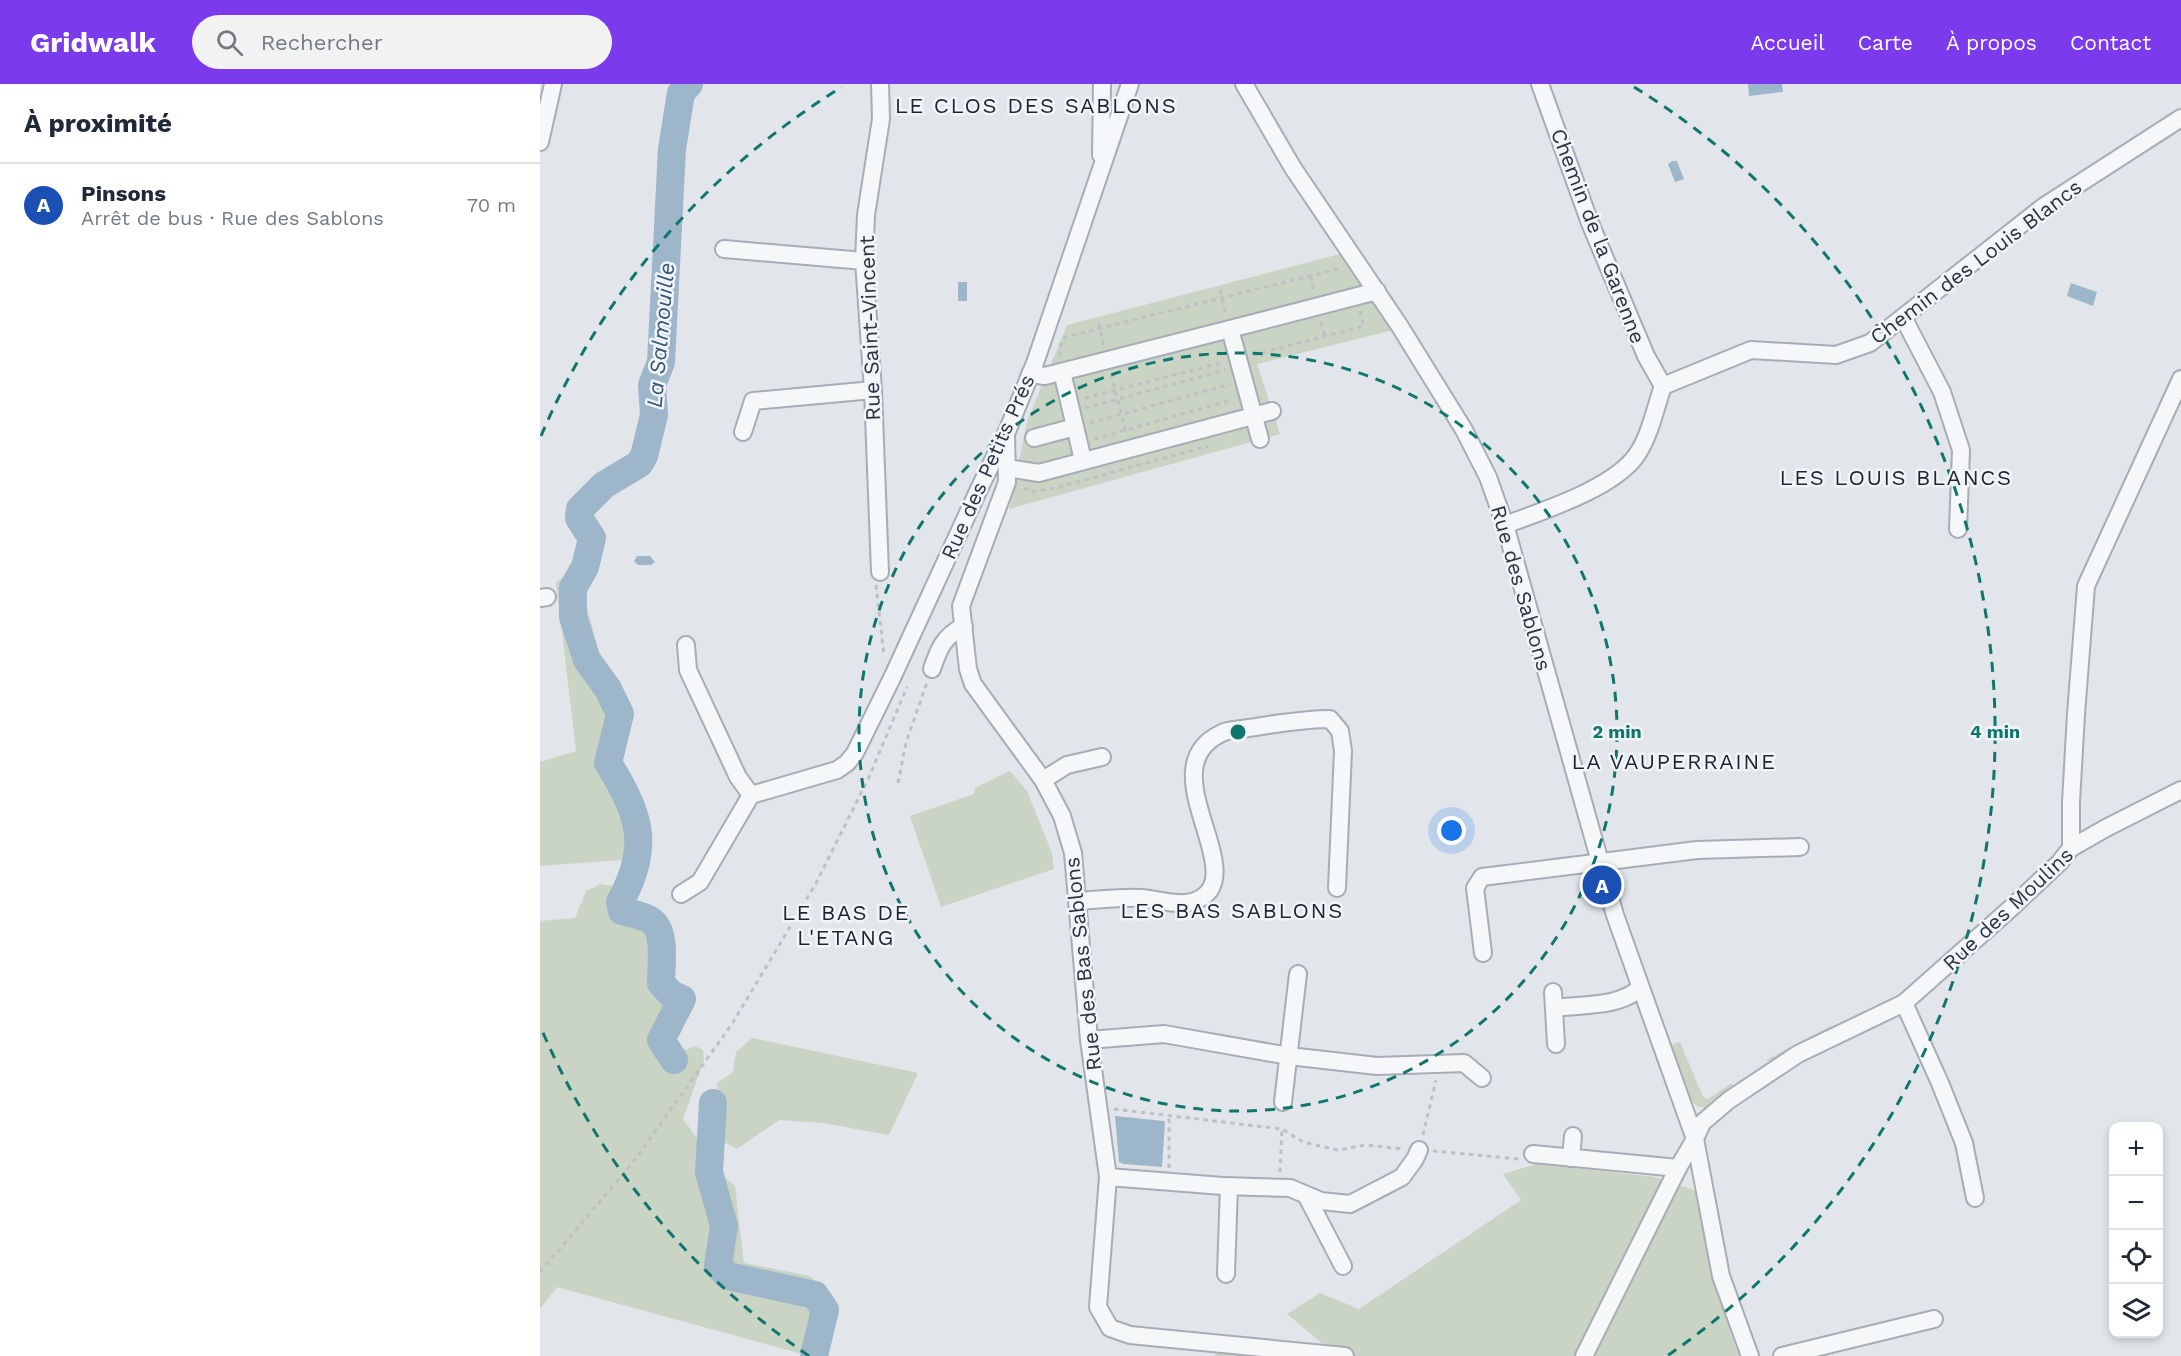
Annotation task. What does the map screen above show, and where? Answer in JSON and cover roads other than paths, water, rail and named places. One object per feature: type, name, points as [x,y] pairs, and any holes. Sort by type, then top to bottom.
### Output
[{"type":"street","points":[[540,142],[553,84]]},
{"type":"street","name":"Rue Saint-Vincent","points":[[880,84],[880,119],[866,215],[864,261],[873,390],[880,572]]},
{"type":"street","name":"Rue des Petits Prés","points":[[1100,169],[1102,84]]},
{"type":"street","name":"Rue des Petits Prés","points":[[751,795],[837,770],[854,755],[1006,434],[1030,374],[1130,84]]},
{"type":"street","name":"Rue des Sablons","points":[[1244,84],[1293,168],[1377,291],[1464,430],[1488,477],[1505,525],[1615,915],[1695,1139],[1721,1276],[1750,1356]]},
{"type":"street","name":"Chemin de la Garenne","points":[[1540,84],[1590,223],[1641,346],[1663,386]]},
{"type":"street","name":"Chemin des Louis Blancs","points":[[1663,386],[1751,351],[1799,360],[1836,355],[1870,343],[2043,207],[2181,118]]},
{"type":"street","points":[[724,249],[864,261]]},
{"type":"street","points":[[1030,374],[1045,376],[1062,372],[1377,291]]},
{"type":"street","points":[[1903,317],[1942,392],[1960,450],[1958,529]]},
{"type":"street","points":[[1230,329],[1260,439]]},
{"type":"street","points":[[1062,372],[1083,460]]},
{"type":"street","points":[[2071,849],[2076,714],[2086,586],[2181,379]]},
{"type":"street","points":[[1505,525],[1578,496],[1622,470],[1635,457],[1644,441],[1663,386]]},
{"type":"street","points":[[743,432],[753,401],[873,390]]},
{"type":"street","points":[[1007,468],[1039,473],[1272,411]]},
{"type":"street","points":[[1034,438],[1075,427]]},
{"type":"street","name":"Rue des Bas Sablons","points":[[1006,434],[1007,482],[961,606],[968,669],[973,684],[1043,780],[1062,816],[1073,853],[1089,1040],[1108,1177],[1098,1307],[1110,1328],[1130,1335],[1345,1356]]},
{"type":"street","points":[[932,669],[939,648],[951,633],[964,626]]},
{"type":"street","points":[[681,894],[700,882],[751,795],[738,777],[688,670],[686,645]]},
{"type":"street","points":[[1077,901],[1140,898],[1194,902],[1204,896],[1212,888],[1216,872],[1193,780],[1194,761],[1206,744],[1222,732],[1308,719],[1330,719],[1340,731],[1342,751],[1337,888]]},
{"type":"street","points":[[1043,780],[1067,765],[1102,757]]},
{"type":"street","name":"Rue des Moulins","points":[[1695,1139],[1702,1123],[1712,1113],[1763,1076],[1798,1054],[1904,1003],[2011,908],[2071,849],[2106,828],[2181,790]]},
{"type":"street","points":[[1483,953],[1475,888],[1482,877],[1697,850],[1800,847]]},
{"type":"street","points":[[1283,1102],[1298,974]]},
{"type":"street","points":[[1556,1044],[1554,1000],[1593,1005],[1634,994],[1640,988]]},
{"type":"street","points":[[1904,1003],[1964,1143],[1975,1198]]},
{"type":"street","points":[[1089,1040],[1164,1034],[1289,1056],[1377,1066],[1464,1063],[1482,1078]]},
{"type":"street","points":[[1571,1158],[1573,1136]]},
{"type":"street","points":[[1584,1356],[1678,1168],[1695,1139]]},
{"type":"street","points":[[1108,1177],[1290,1188],[1321,1201],[1350,1204],[1402,1177],[1419,1150]]},
{"type":"street","points":[[1533,1154],[1678,1168]]},
{"type":"street","points":[[1226,1274],[1229,1186]]},
{"type":"street","points":[[1306,1195],[1343,1266]]},
{"type":"street","points":[[1782,1356],[1934,1319]]},
{"type":"water","points":[[1748,84],[1782,84],[1783,92],[1749,96]]},
{"type":"water","points":[[1677,161],[1684,179],[1675,182],[1668,164]]},
{"type":"water","points":[[958,282],[967,282],[967,301],[958,301]]},
{"type":"water","points":[[2071,283],[2097,292],[2093,306],[2067,296]]},
{"type":"water","points":[[637,556],[650,556],[655,562],[651,565],[638,565],[634,561]]},
{"type":"water","points":[[1115,1116],[1164,1121],[1162,1167],[1119,1162]]},
{"type":"waterway","name":"La Salmouille","points":[[674,1060],[661,1040],[682,999],[671,994],[661,983],[662,948],[655,925],[644,917],[622,911],[620,902],[636,864],[638,831],[628,799],[608,763],[620,714],[608,689],[587,660],[573,617],[573,588],[585,567],[592,538],[579,518],[580,509],[604,485],[639,464],[644,456],[654,415],[652,385],[661,362],[672,149],[681,93],[689,84]]},
{"type":"waterway","name":"La Salmouille","points":[[713,1103],[709,1172],[724,1226],[718,1265],[728,1276],[815,1295],[825,1310],[814,1356]]},
{"type":"place","name":"Pinsons","points":[[1602,885]]},
{"type":"district","name":"LE CLOS DES SABLONS","points":[[1036,105]]},
{"type":"district","name":"LES LOUIS BLANCS","points":[[1896,477]]},
{"type":"district","name":"LA VAUPERRAINE","points":[[1674,761]]},
{"type":"district","name":"LES BAS SABLONS","points":[[1232,910]]},
{"type":"district","name":"LE BAS DE L'ETANG","points":[[846,924]]}]
